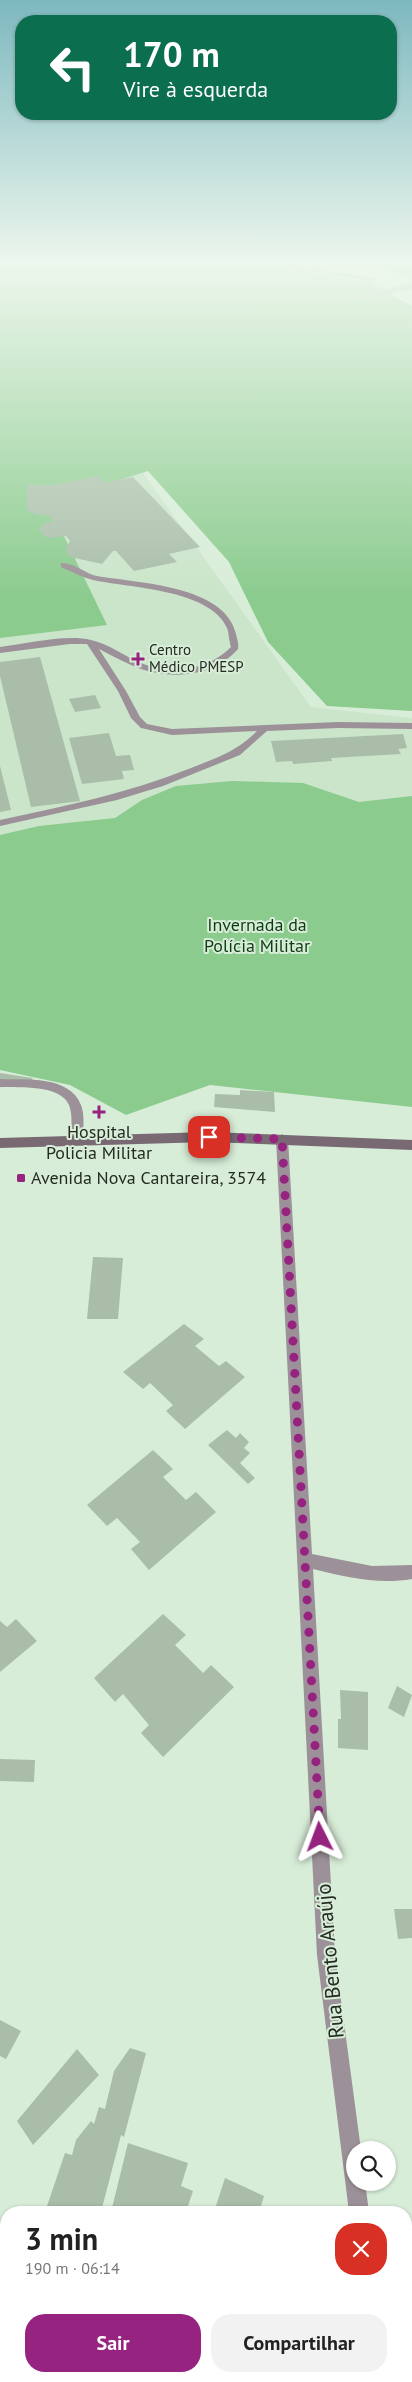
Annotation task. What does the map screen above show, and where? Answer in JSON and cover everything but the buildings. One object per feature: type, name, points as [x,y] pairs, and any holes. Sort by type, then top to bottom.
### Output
[{"type":"main road","points":[[0,1143],[209,1137],[412,1145]]},
{"type":"street","points":[[0,650],[70,641],[90,642],[144,667],[170,672],[199,670],[224,660],[235,647],[235,633],[229,620],[214,609],[181,592],[150,585],[95,578],[64,565]]},
{"type":"street","points":[[90,642],[122,691],[136,718],[144,726],[172,732],[338,725],[412,726]]},
{"type":"street","points":[[0,823],[118,797],[160,784],[237,753],[250,744],[264,729]]},
{"type":"street","points":[[0,1083],[48,1086],[60,1089],[69,1096],[74,1104],[77,1140]]},
{"type":"street","name":"Rua Bento Araújo","points":[[282,1139],[326,1955],[357,2206]]},
{"type":"street","points":[[305,1560],[371,1573],[402,1574],[412,1572]]},
{"type":"shaded area","name":"Centro Médico PMESP","points":[[128,452],[311,707],[412,718],[412,837],[0,841],[0,610]]},
{"type":"green space","points":[[0,375],[412,375],[412,711],[327,706],[268,642],[229,562],[148,471],[48,503],[107,625],[0,638]]},
{"type":"green space","name":"Invernada da Polícia Militar","points":[[232,781],[303,783],[359,802],[412,796],[412,1107],[210,1085],[126,1115],[70,1085],[0,1070],[0,835],[39,826],[115,818],[142,800],[176,786]]},
{"type":"place","name":"Centro Médico PMESP","points":[[138,659]]},
{"type":"place","name":"Hospital Policia Militar","points":[[99,1112]]},
{"type":"place","name":"Avenida Nova Cantareira, 3574","points":[[21,1178]]},
{"type":"route","points":[[209,1137],[282,1139],[320,1837]]}]
